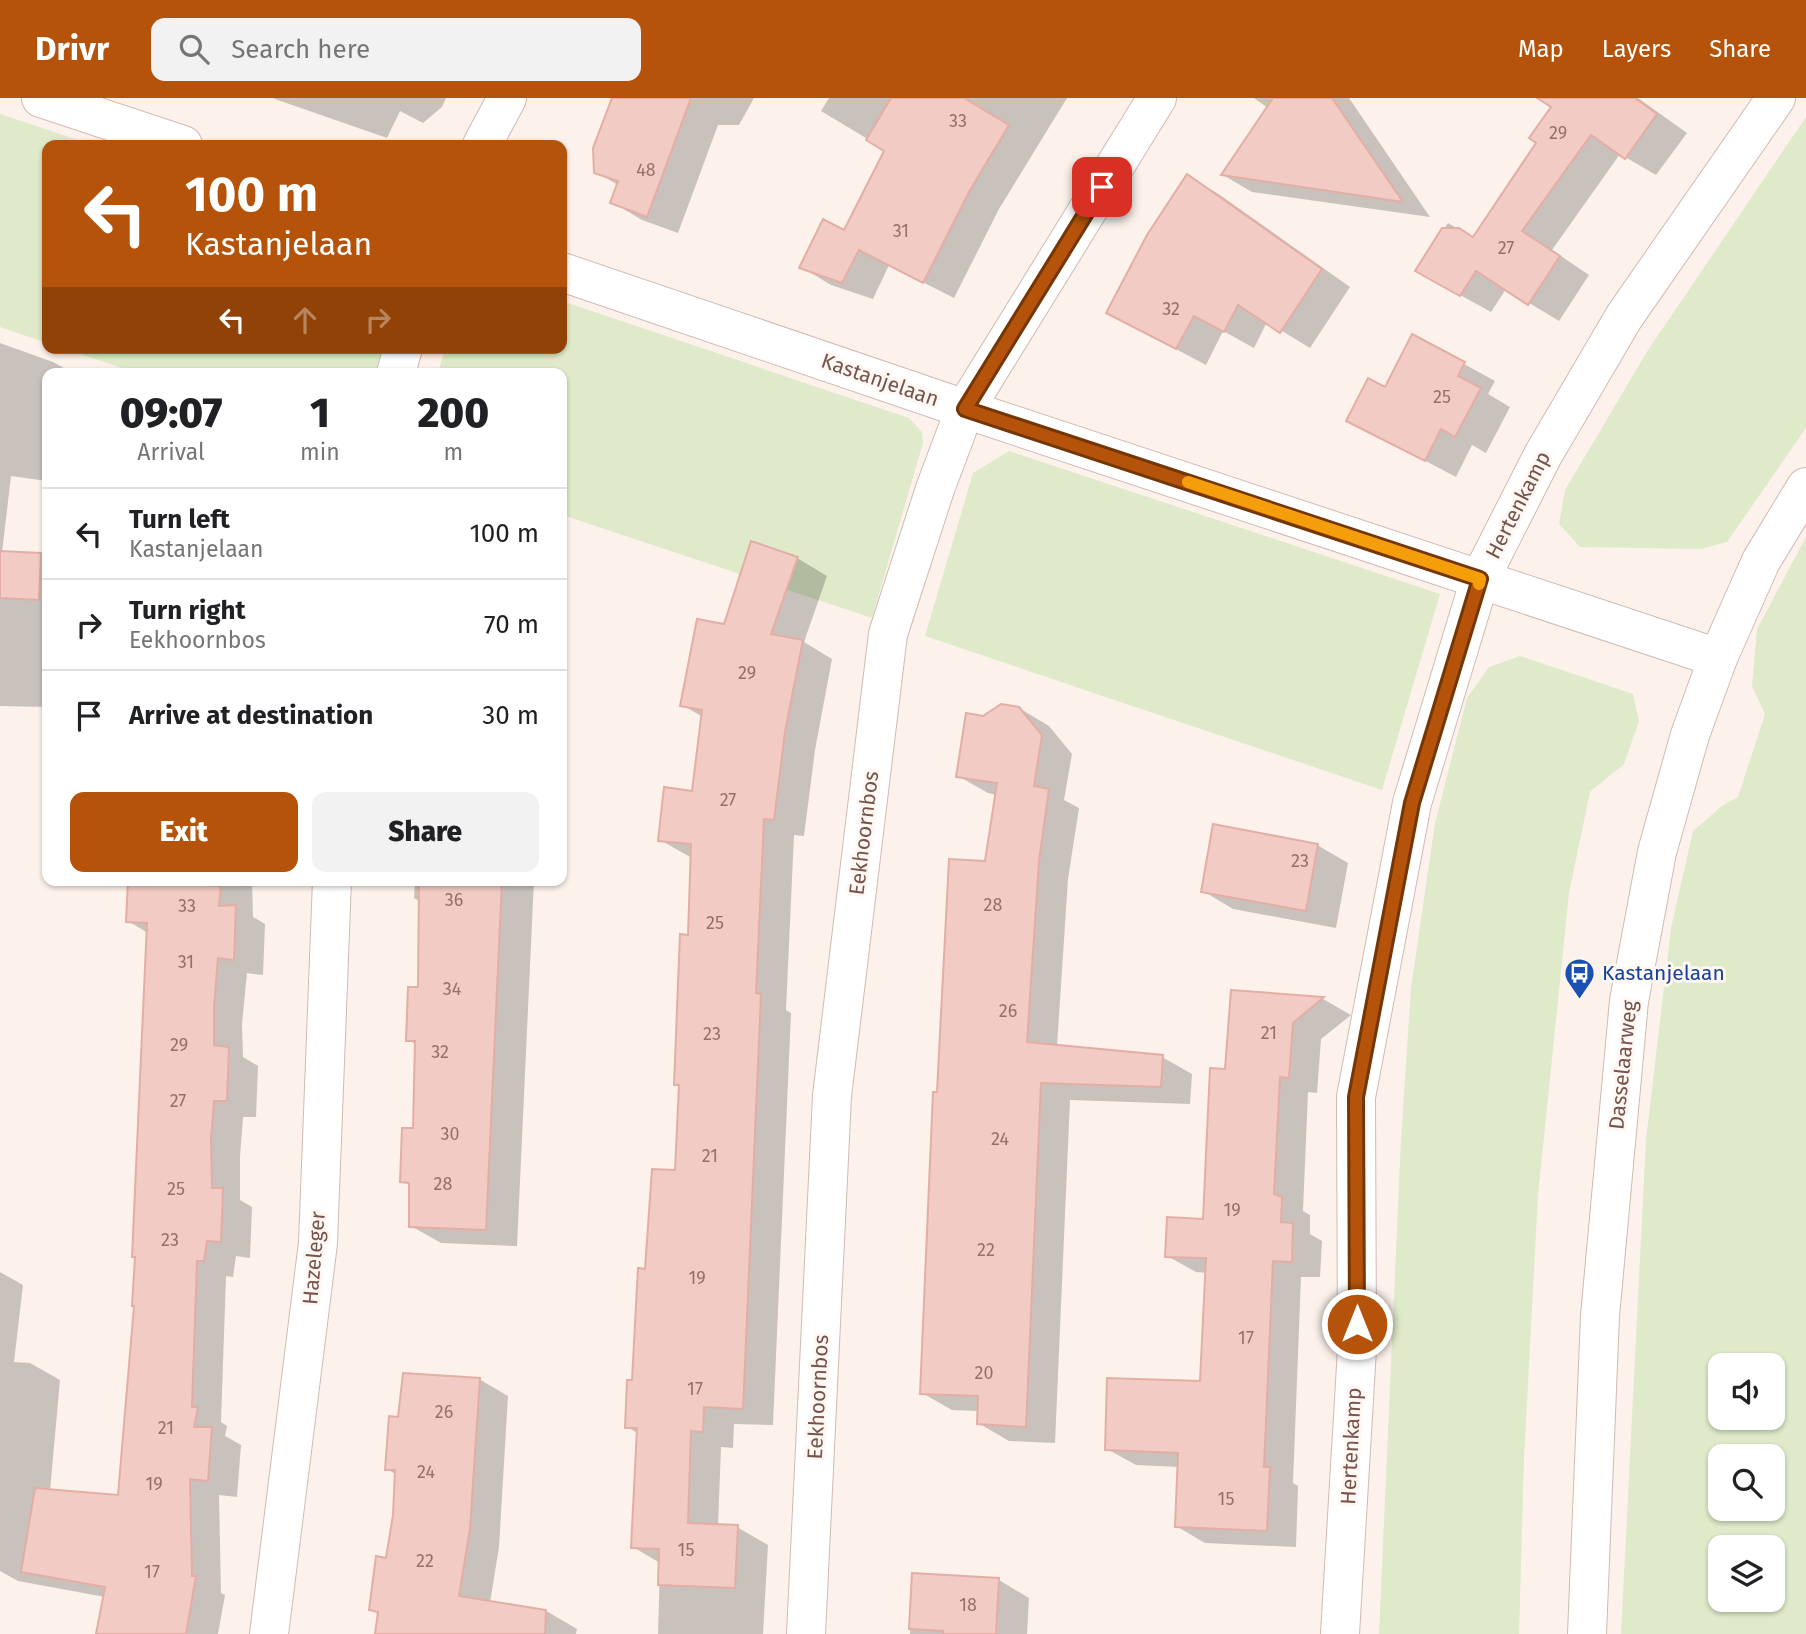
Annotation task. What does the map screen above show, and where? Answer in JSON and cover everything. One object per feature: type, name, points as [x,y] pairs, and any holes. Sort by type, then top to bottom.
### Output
[{"type":"street","points":[[41,98],[168,140]]},
{"type":"street","points":[[485,140],[507,98]]},
{"type":"street","name":"Eekhoornbos","points":[[806,1634],[832,1096],[888,634],[935,489],[965,409],[1157,98]]},
{"type":"street","name":"Hertenkamp","points":[[1340,1634],[1357,1349],[1356,1097],[1412,803],[1480,579],[1543,455],[1624,317],[1776,98]]},
{"type":"street","name":"Kastanjelaan","points":[[567,274],[965,409],[1718,657]]},
{"type":"street","name":"Dasselaarweg","points":[[1587,1634],[1600,1315],[1629,1001],[1657,852],[1690,735],[1718,657],[1761,561],[1806,487]]},
{"type":"street","name":"Hazeleger","points":[[269,1634],[318,1243],[331,886]]},
{"type":"green space","points":[[0,114],[78,140],[42,140],[42,341],[0,327]]},
{"type":"green space","points":[[1806,117],[1806,428],[1727,542],[1701,549],[1580,547],[1559,524],[1565,490],[1648,350]]},
{"type":"green space","points":[[567,303],[909,418],[922,432],[923,443],[872,618],[567,517],[567,368],[439,368],[443,354],[567,354]]},
{"type":"green space","points":[[81,354],[380,354],[376,368],[122,368]]},
{"type":"green space","points":[[1009,451],[1440,594],[1382,790],[925,636],[973,473]]},
{"type":"green space","points":[[1806,537],[1806,1634],[1621,1634],[1646,1140],[1671,928],[1693,831],[1723,805],[1738,797],[1765,714],[1752,686],[1757,629]]},
{"type":"green space","points":[[1520,656],[1633,694],[1639,721],[1624,764],[1590,792],[1569,893],[1538,1195],[1524,1459],[1519,1634],[1379,1634],[1401,1139],[1411,988],[1435,823],[1467,698],[1489,667]]},
{"type":"building","points":[[612,98],[691,98],[647,217],[610,203],[618,181],[594,173],[593,148]]},
{"type":"building","points":[[891,98],[964,98],[1009,125],[969,192],[923,283],[859,250],[842,283],[799,268],[823,219],[844,230],[884,151],[866,140]]},
{"type":"building","points":[[1273,98],[1332,98],[1403,202],[1221,175]]},
{"type":"building","points":[[1537,98],[1635,98],[1657,114],[1625,159],[1591,135],[1522,231],[1560,256],[1528,305],[1476,271],[1460,296],[1415,271],[1442,228],[1459,228],[1473,237],[1536,143],[1529,138],[1551,107]]},
{"type":"building","points":[[1187,174],[1322,269],[1280,333],[1238,305],[1224,332],[1194,316],[1176,349],[1106,313],[1147,235]]},
{"type":"building","points":[[1412,334],[1465,362],[1458,376],[1481,388],[1455,437],[1441,429],[1425,461],[1346,421],[1368,378],[1385,387]]},
{"type":"building","points":[[751,541],[798,557],[771,634],[803,640],[785,732],[774,820],[764,819],[756,993],[761,994],[743,1409],[704,1407],[703,1432],[691,1431],[688,1523],[738,1525],[735,1588],[658,1585],[659,1549],[631,1548],[637,1428],[625,1428],[627,1380],[632,1380],[638,1268],[645,1269],[652,1169],[675,1170],[679,1085],[674,1085],[680,934],[688,935],[691,844],[658,841],[664,787],[692,791],[702,710],[680,706],[697,619],[724,624]]},
{"type":"building","points":[[0,551],[41,553],[39,600],[0,598]]},
{"type":"building","points":[[1001,704],[1019,707],[1042,735],[1034,786],[1049,789],[1039,861],[1027,1042],[1163,1055],[1161,1087],[1041,1083],[1026,1427],[977,1424],[978,1396],[920,1394],[933,1092],[937,1092],[949,859],[985,861],[997,783],[956,777],[966,713],[983,716]]},
{"type":"building","points":[[1213,824],[1318,844],[1306,911],[1201,892]]},
{"type":"building","points":[[128,886],[221,886],[219,906],[236,905],[234,960],[218,958],[214,1007],[214,1045],[229,1047],[227,1101],[214,1101],[211,1140],[212,1188],[223,1188],[221,1242],[207,1241],[204,1261],[197,1261],[192,1407],[198,1407],[194,1427],[212,1427],[208,1481],[190,1479],[192,1576],[196,1576],[186,1634],[96,1634],[105,1587],[21,1572],[35,1488],[118,1495],[134,1306],[135,1257],[132,1257],[147,923],[126,922]]},
{"type":"building","points":[[419,886],[502,886],[486,1230],[409,1227],[409,1183],[400,1182],[402,1128],[413,1128],[415,1041],[406,1041],[408,987],[418,987]]},
{"type":"building","points":[[1231,990],[1324,997],[1293,1023],[1289,1078],[1280,1077],[1274,1194],[1282,1197],[1281,1222],[1293,1223],[1292,1262],[1273,1261],[1264,1467],[1270,1467],[1267,1531],[1175,1527],[1178,1453],[1105,1450],[1107,1378],[1200,1381],[1206,1258],[1165,1257],[1167,1217],[1203,1219],[1210,1068],[1225,1069]]},
{"type":"building","points":[[403,1373],[480,1378],[470,1529],[459,1596],[546,1610],[545,1634],[375,1634],[378,1612],[369,1610],[376,1556],[386,1558],[393,1515],[395,1470],[385,1470],[389,1416],[398,1417]]},
{"type":"building","points":[[912,1573],[999,1578],[996,1634],[943,1634],[943,1631],[909,1629]]},
{"type":"slow traffic","points":[[1188,482],[1480,579],[1479,584]]},
{"type":"place","name":"Kastanjelaan","points":[[1579,1000]]},
{"type":"route","points":[[1102,187],[965,409],[1480,579],[1412,803],[1356,1097],[1357,1324]]}]
